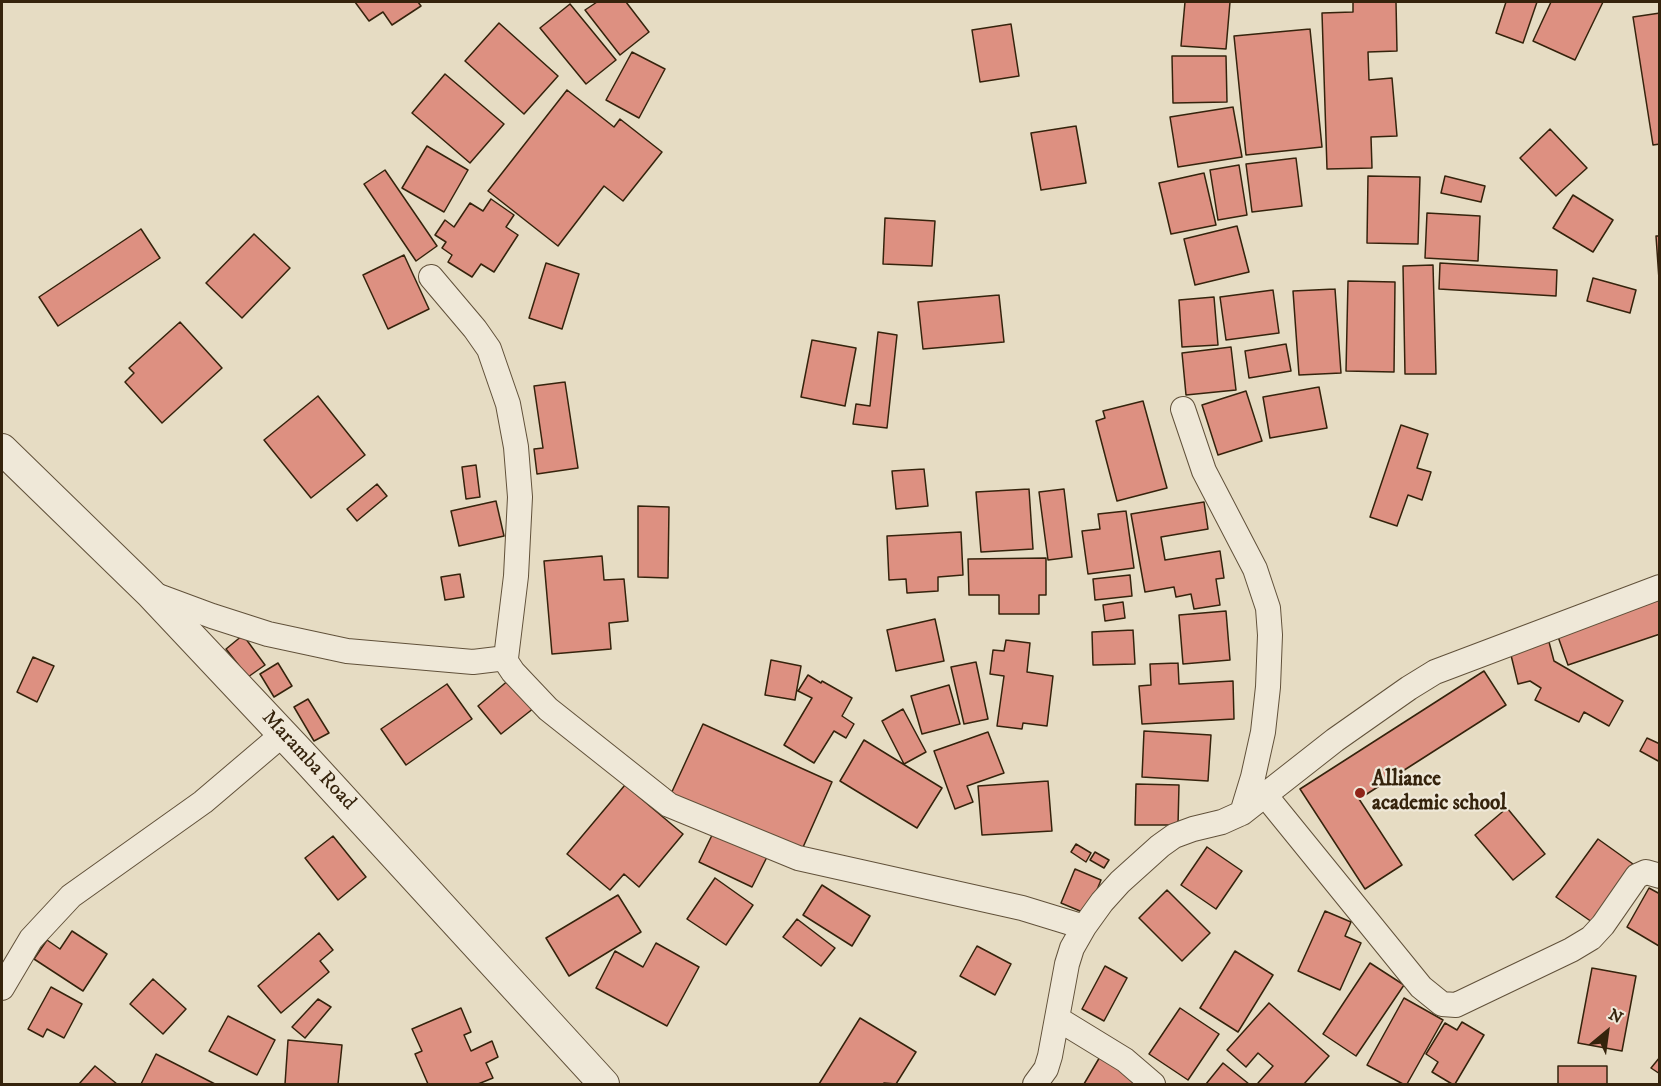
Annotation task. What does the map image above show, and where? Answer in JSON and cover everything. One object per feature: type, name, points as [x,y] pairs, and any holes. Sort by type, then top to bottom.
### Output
[{"type":"street","points":[[431,277],[475,328],[489,349],[508,404],[516,447],[520,497],[516,576],[506,658],[513,672],[548,709],[669,805],[798,858],[1022,908],[1084,927]]},
{"type":"street","points":[[1183,409],[1204,471],[1255,569],[1268,608],[1270,635],[1268,687],[1263,732],[1242,813]]},
{"type":"street","name":"Maramba Road","points":[[2,449],[150,593],[283,734],[604,1084]]},
{"type":"street","points":[[1035,1084],[1046,1069],[1072,948],[1102,902],[1160,846],[1174,836],[1222,822],[1242,813],[1335,740],[1435,672],[1659,587]]},
{"type":"street","points":[[150,593],[268,634],[347,651],[472,662],[506,658]]},
{"type":"street","points":[[2,988],[31,939],[71,896],[203,802],[283,734]]},
{"type":"street","points":[[1265,795],[1421,987],[1442,1004],[1456,1005],[1571,950],[1591,938],[1603,925],[1637,876],[1646,872],[1659,876]]},
{"type":"street","points":[[1058,1019],[1125,1060],[1153,1084]]},
{"type":"building","points":[[355,2],[418,2],[421,6],[392,25],[383,12],[369,21]]},
{"type":"building","points":[[597,2],[626,2],[649,32],[620,55],[585,10]]},
{"type":"building","points":[[1185,2],[1230,2],[1226,49],[1181,46]]},
{"type":"building","points":[[1353,2],[1396,2],[1397,51],[1368,52],[1369,80],[1392,78],[1397,136],[1371,137],[1372,168],[1327,169],[1322,13],[1353,12]]},
{"type":"building","points":[[1506,2],[1537,2],[1523,43],[1496,33]]},
{"type":"building","points":[[1551,2],[1603,2],[1575,60],[1533,41]]},
{"type":"building","points":[[570,4],[616,60],[586,84],[540,28]]},
{"type":"building","points":[[1660,13],[1660,144],[1653,145],[1633,17]]},
{"type":"building","points":[[499,23],[558,76],[524,114],[465,61]]},
{"type":"building","points":[[1011,24],[1019,76],[980,82],[972,30]]},
{"type":"building","points":[[1310,29],[1322,147],[1246,155],[1234,36]]},
{"type":"building","points":[[632,52],[665,69],[639,118],[606,100]]},
{"type":"building","points":[[1172,56],[1226,56],[1227,102],[1173,103]]},
{"type":"building","points":[[445,74],[504,124],[470,163],[412,113]]},
{"type":"building","points":[[567,90],[614,127],[620,119],[662,152],[623,201],[604,186],[558,246],[488,191]]},
{"type":"building","points":[[1233,107],[1242,157],[1178,167],[1170,117]]},
{"type":"building","points":[[1076,126],[1086,183],[1041,190],[1031,133]]},
{"type":"building","points":[[1550,129],[1587,168],[1556,196],[1520,158]]},
{"type":"building","points":[[427,146],[468,170],[444,212],[402,188]]},
{"type":"building","points":[[1296,158],[1302,206],[1252,212],[1246,164]]},
{"type":"building","points":[[1239,165],[1247,215],[1218,220],[1210,170]]},
{"type":"building","points":[[385,170],[437,246],[416,261],[364,184]]},
{"type":"building","points":[[1204,173],[1216,225],[1171,234],[1159,183]]},
{"type":"building","points":[[1368,176],[1420,177],[1418,244],[1367,243]]},
{"type":"building","points":[[1445,176],[1485,186],[1481,202],[1441,193]]},
{"type":"building","points":[[1573,195],[1613,220],[1593,252],[1553,228]]},
{"type":"building","points":[[491,199],[514,215],[506,227],[518,235],[494,272],[481,264],[472,277],[448,262],[452,255],[442,248],[446,242],[435,235],[445,220],[454,227],[470,203],[483,211]]},
{"type":"building","points":[[1427,213],[1480,216],[1478,261],[1425,258]]},
{"type":"building","points":[[885,218],[935,221],[932,266],[883,264]]},
{"type":"building","points":[[1237,226],[1249,272],[1195,285],[1184,239]]},
{"type":"building","points":[[141,229],[160,258],[58,326],[39,297]]},
{"type":"building","points":[[254,234],[290,268],[242,318],[206,283]]},
{"type":"building","points":[[1656,236],[1660,236],[1660,294]]},
{"type":"building","points":[[404,255],[429,309],[388,329],[363,275]]},
{"type":"building","points":[[546,263],[579,274],[562,329],[529,318]]},
{"type":"building","points":[[1440,263],[1557,270],[1556,296],[1439,289]]},
{"type":"building","points":[[1433,265],[1436,374],[1405,374],[1403,266]]},
{"type":"building","points":[[1593,278],[1636,290],[1630,313],[1587,301]]},
{"type":"building","points":[[1348,281],[1395,282],[1394,372],[1346,371]]},
{"type":"building","points":[[1335,289],[1341,373],[1299,375],[1293,291]]},
{"type":"building","points":[[1273,290],[1279,333],[1226,340],[1220,297]]},
{"type":"building","points":[[999,295],[1004,342],[923,349],[918,302]]},
{"type":"building","points":[[1214,297],[1218,345],[1182,347],[1179,300]]},
{"type":"building","points":[[180,322],[222,368],[162,423],[125,382],[134,373],[129,368]]},
{"type":"building","points":[[878,332],[897,335],[887,428],[853,424],[856,404],[870,406]]},
{"type":"building","points":[[812,340],[856,348],[845,406],[801,397]]},
{"type":"building","points":[[1286,344],[1291,371],[1249,378],[1245,351]]},
{"type":"building","points":[[1231,347],[1236,390],[1186,395],[1182,353]]},
{"type":"building","points":[[565,382],[578,468],[537,474],[534,449],[543,448],[534,386]]},
{"type":"building","points":[[1319,387],[1327,428],[1270,438],[1263,397]]},
{"type":"building","points":[[1246,391],[1262,441],[1218,455],[1202,405]]},
{"type":"building","points":[[318,396],[365,455],[311,498],[264,440]]},
{"type":"building","points":[[1143,401],[1167,488],[1117,501],[1096,421],[1105,418],[1103,411]]},
{"type":"building","points":[[1401,425],[1428,434],[1417,468],[1431,472],[1422,500],[1408,495],[1397,526],[1370,517]]},
{"type":"building","points":[[476,465],[480,497],[466,499],[462,467]]},
{"type":"building","points":[[924,469],[928,506],[896,509],[892,471]]},
{"type":"building","points":[[377,484],[387,496],[357,521],[347,509]]},
{"type":"building","points":[[1029,489],[1033,549],[981,552],[976,492]]},
{"type":"building","points":[[1064,489],[1072,557],[1048,560],[1039,492]]},
{"type":"building","points":[[496,501],[504,536],[459,546],[451,511]]},
{"type":"building","points":[[1204,502],[1208,529],[1161,537],[1165,560],[1220,551],[1224,578],[1216,579],[1220,605],[1194,609],[1191,594],[1176,597],[1174,587],[1145,592],[1131,514]]},
{"type":"building","points":[[638,506],[669,507],[668,578],[638,577]]},
{"type":"building","points":[[1126,511],[1134,568],[1088,574],[1082,531],[1100,529],[1098,514]]},
{"type":"building","points":[[961,532],[963,575],[938,577],[938,591],[907,593],[906,579],[889,580],[887,536]]},
{"type":"building","points":[[602,556],[604,580],[624,579],[628,621],[609,623],[611,649],[552,654],[544,561]]},
{"type":"building","points":[[1046,558],[1046,595],[1039,595],[1039,614],[999,614],[999,595],[969,595],[968,559]]},
{"type":"building","points":[[460,574],[464,597],[445,600],[441,577]]},
{"type":"building","points":[[1130,575],[1132,596],[1095,600],[1093,579]]},
{"type":"building","points":[[1660,596],[1660,634],[1568,665],[1556,631]]},
{"type":"building","points":[[1123,602],[1125,618],[1105,621],[1103,605]]},
{"type":"building","points":[[1226,611],[1230,660],[1183,664],[1179,615]]},
{"type":"building","points":[[935,619],[944,661],[896,671],[887,630]]},
{"type":"building","points":[[1133,630],[1135,664],[1093,665],[1092,632]]},
{"type":"building","points":[[243,635],[265,665],[248,677],[226,649]]},
{"type":"building","points":[[1006,640],[1030,643],[1027,672],[1053,676],[1047,726],[1023,723],[1022,729],[997,726],[1004,676],[990,674],[993,650],[1004,651]]},
{"type":"building","points":[[1549,642],[1554,661],[1623,701],[1609,726],[1584,712],[1579,722],[1535,700],[1541,688],[1530,681],[1518,684],[1510,651]]},
{"type":"building","points":[[33,657],[54,666],[37,702],[17,692]]},
{"type":"building","points":[[771,660],[801,666],[795,700],[765,695]]},
{"type":"building","points":[[976,662],[988,719],[964,724],[951,667]]},
{"type":"building","points":[[278,663],[292,686],[274,697],[260,674]]},
{"type":"building","points":[[1178,663],[1179,684],[1233,681],[1234,719],[1142,724],[1139,686],[1151,685],[1150,664]]},
{"type":"building","points":[[1484,671],[1506,705],[1359,799],[1402,865],[1365,889],[1300,789]]},
{"type":"building","points":[[808,675],[852,698],[842,716],[854,724],[846,738],[834,731],[814,763],[784,745],[812,698],[798,691]]},
{"type":"building","points":[[510,679],[534,708],[501,734],[478,706]]},
{"type":"building","points":[[447,684],[472,719],[406,765],[381,729]]},
{"type":"building","points":[[949,685],[960,724],[922,734],[911,696]]},
{"type":"building","points":[[308,699],[329,733],[314,741],[294,707]]},
{"type":"building","points":[[903,709],[926,752],[904,764],[882,721]]},
{"type":"building","points":[[703,724],[832,782],[800,854],[670,796]]},
{"type":"building","points":[[1144,731],[1211,735],[1208,781],[1142,777]]},
{"type":"building","points":[[988,732],[1004,773],[967,786],[973,802],[955,809],[934,751]]},
{"type":"building","points":[[1647,738],[1660,744],[1660,762],[1640,751]]},
{"type":"building","points":[[864,740],[942,788],[917,828],[840,781]]},
{"type":"building","points":[[1048,781],[1052,831],[982,835],[978,786]]},
{"type":"building","points":[[1136,784],[1179,785],[1178,825],[1135,825]]},
{"type":"building","points":[[625,785],[683,834],[639,887],[624,874],[610,890],[567,854]]},
{"type":"building","points":[[1507,808],[1545,854],[1513,880],[1475,835]]},
{"type":"building","points":[[716,827],[769,853],[752,887],[699,862]]},
{"type":"building","points":[[333,836],[366,877],[338,900],[305,858]]},
{"type":"building","points":[[1598,839],[1633,864],[1592,922],[1556,897]]},
{"type":"building","points":[[1076,844],[1091,853],[1086,862],[1071,852]]},
{"type":"building","points":[[1207,847],[1242,871],[1216,909],[1181,885]]},
{"type":"building","points":[[1095,852],[1109,860],[1104,868],[1090,860]]},
{"type":"building","points":[[1075,869],[1101,880],[1087,914],[1061,903]]},
{"type":"building","points":[[715,878],[753,905],[726,945],[687,919]]},
{"type":"building","points":[[822,885],[870,916],[852,946],[803,915]]},
{"type":"building","points":[[1649,888],[1660,894],[1659,946],[1627,927]]},
{"type":"building","points":[[1167,890],[1210,933],[1182,961],[1139,918]]},
{"type":"building","points":[[618,895],[641,932],[569,976],[546,938]]},
{"type":"building","points":[[1325,911],[1351,922],[1345,936],[1361,943],[1340,990],[1298,971]]},
{"type":"building","points":[[797,919],[835,948],[821,966],[783,937]]},
{"type":"building","points":[[72,931],[107,954],[83,991],[34,959],[47,940],[60,949]]},
{"type":"building","points":[[319,933],[333,950],[320,961],[329,972],[281,1013],[258,986]]},
{"type":"building","points":[[656,943],[699,967],[667,1026],[596,988],[615,951],[643,967]]},
{"type":"building","points":[[977,946],[1011,964],[995,995],[960,976]]},
{"type":"building","points":[[1235,951],[1273,975],[1238,1032],[1200,1008]]},
{"type":"building","points":[[1370,963],[1404,985],[1356,1056],[1323,1034]]},
{"type":"building","points":[[1105,966],[1127,978],[1104,1021],[1082,1009]]},
{"type":"building","points":[[1592,968],[1636,976],[1622,1051],[1578,1043]]},
{"type":"building","points":[[153,979],[186,1009],[163,1034],[130,1004]]},
{"type":"building","points":[[51,987],[82,1004],[64,1038],[47,1029],[43,1037],[28,1029]]},
{"type":"building","points":[[1404,998],[1443,1020],[1407,1084],[1367,1065]]},
{"type":"building","points":[[318,999],[331,1007],[305,1038],[292,1027]]},
{"type":"building","points":[[1269,1003],[1329,1056],[1304,1084],[1259,1084],[1273,1066],[1258,1053],[1246,1067],[1227,1050]]},
{"type":"building","points":[[461,1008],[471,1032],[464,1035],[471,1051],[492,1041],[498,1057],[486,1063],[493,1078],[478,1084],[428,1084],[415,1054],[422,1051],[412,1029]]},
{"type":"building","points":[[1180,1008],[1219,1034],[1188,1080],[1149,1054]]},
{"type":"building","points":[[228,1016],[275,1040],[257,1075],[209,1051]]},
{"type":"building","points":[[860,1018],[916,1052],[896,1084],[819,1084]]},
{"type":"building","points":[[1462,1022],[1484,1035],[1455,1084],[1452,1084],[1432,1072],[1438,1062],[1426,1054],[1445,1023],[1457,1030]]},
{"type":"building","points":[[288,1040],[342,1045],[338,1084],[285,1084]]},
{"type":"building","points":[[156,1054],[215,1084],[141,1084]]},
{"type":"building","points":[[1101,1055],[1138,1077],[1134,1084],[1084,1084]]},
{"type":"building","points":[[1660,1057],[1660,1074],[1651,1068]]},
{"type":"building","points":[[1223,1063],[1249,1084],[1206,1084]]},
{"type":"building","points":[[95,1066],[117,1084],[79,1084]]},
{"type":"building","points":[[1558,1066],[1607,1066],[1607,1084],[1558,1084]]},
{"type":"place","name":"Alliance academic school","points":[[1360,793]]}]
